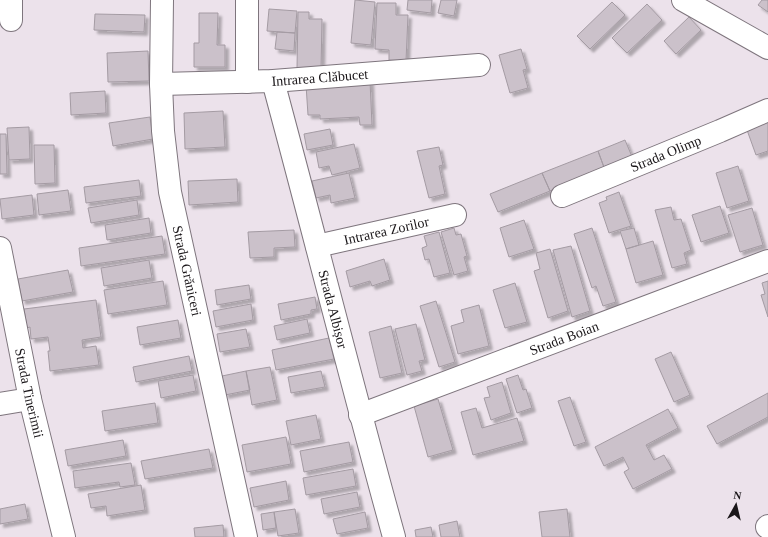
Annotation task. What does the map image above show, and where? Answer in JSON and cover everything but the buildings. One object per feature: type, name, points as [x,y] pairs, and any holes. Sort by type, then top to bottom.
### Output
[{"type":"street","name":"Strada Grăniceri","points":[[162,0],[161,84],[163,131],[170,192],[246,537]]},
{"type":"street","points":[[247,0],[247,82]]},
{"type":"street","points":[[684,0],[768,48]]},
{"type":"street","name":"Intrarea Clăbucet","points":[[161,84],[247,82],[479,65]]},
{"type":"street","name":"Strada Albișor","points":[[273,80],[360,415],[394,537]]},
{"type":"street","name":"Strada Olimp","points":[[562,196],[768,110]]},
{"type":"street","name":"Intrarea Zorilor","points":[[317,246],[455,214]]},
{"type":"street","name":"Strada Tinerimii","points":[[0,248],[30,399],[64,537]]},
{"type":"street","name":"Strada Boian","points":[[360,415],[768,261]]},
{"type":"street","points":[[0,404],[30,399]]}]
